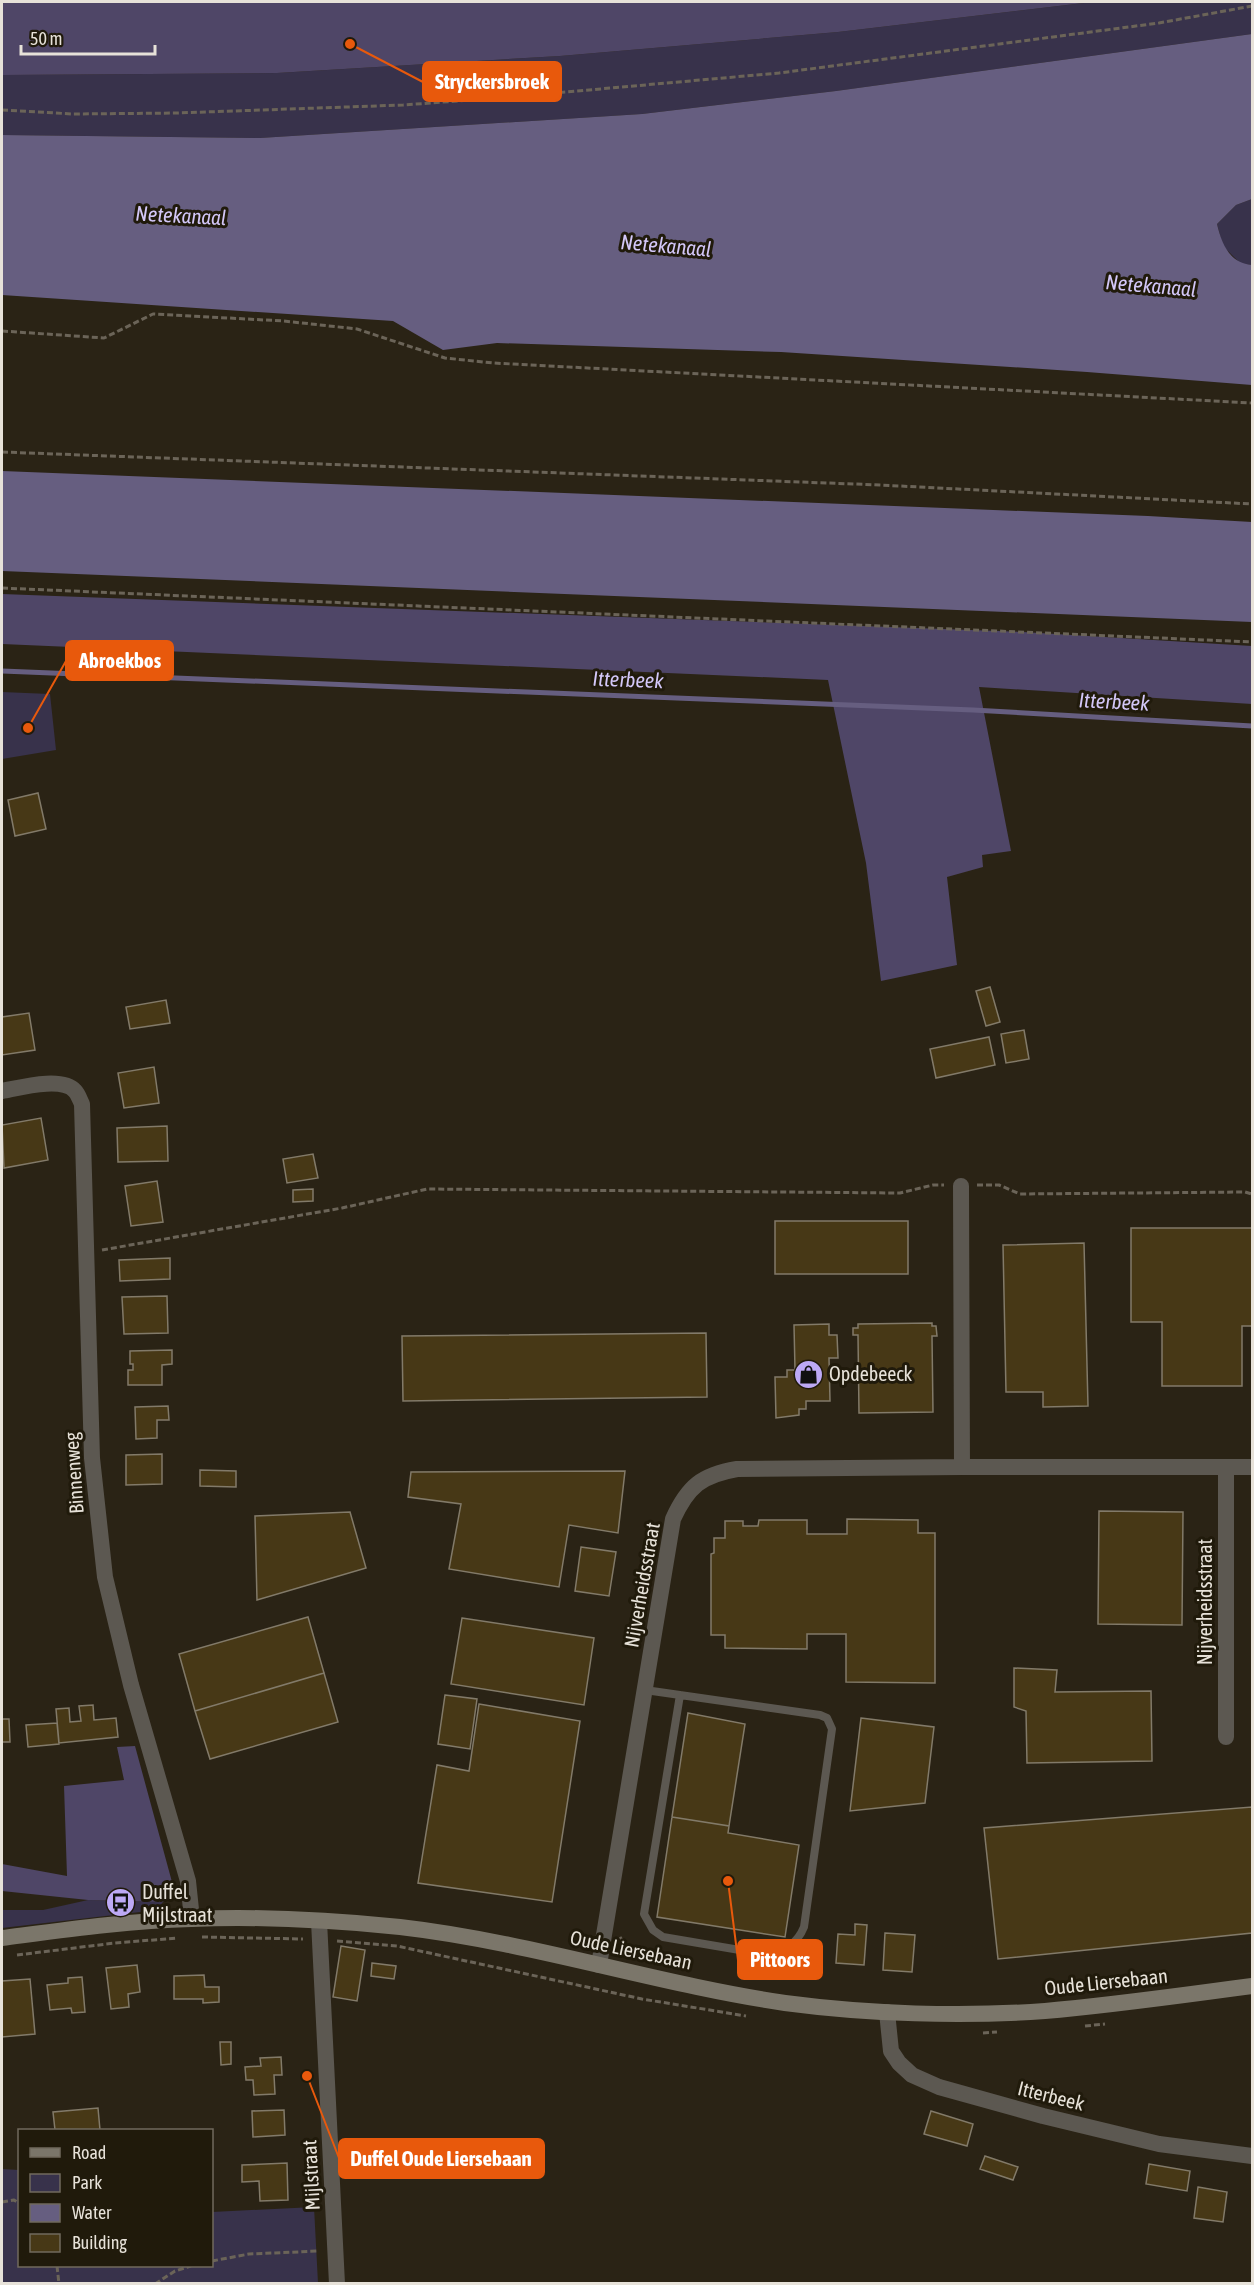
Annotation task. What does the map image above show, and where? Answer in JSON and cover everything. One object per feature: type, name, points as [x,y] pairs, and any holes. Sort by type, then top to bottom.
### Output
[{"type":"main road","name":"Oude Liersebaan","points":[[2,1938],[113,1925],[192,1919],[319,1921],[401,1927],[475,1939],[786,2003],[887,2012],[1043,2011],[1252,1986]]},
{"type":"street","name":"Binnenweg","points":[[2,1091],[45,1084],[62,1084],[75,1090],[82,1104],[92,1458],[105,1577],[131,1685],[188,1881],[192,1919]]},
{"type":"street","points":[[961,1186],[962,1467]]},
{"type":"street","name":"Nijverheidsstraat","points":[[1226,1467],[1226,1737]]},
{"type":"street","name":"Nijverheidsstraat","points":[[599,1965],[674,1519],[682,1500],[699,1482],[715,1473],[737,1469],[1252,1467]]},
{"type":"street","name":"Mijlstraat","points":[[319,1921],[318,1939],[337,2283]]},
{"type":"street","name":"Itterbeek","points":[[887,2012],[891,2051],[898,2064],[912,2075],[939,2087],[1043,2116],[1159,2144],[1252,2156]]},
{"type":"lane","points":[[645,1690],[680,1695],[820,1716],[828,1718],[832,1729],[804,1927],[799,1940],[784,1950],[769,1955],[663,1937],[653,1930],[644,1914],[680,1695]]},
{"type":"path","points":[[2,110],[74,114],[177,113],[403,105],[558,93],[779,73],[1159,22],[1252,6]]},
{"type":"path","points":[[2,331],[104,338],[153,314],[357,329],[445,357],[493,363],[1252,403]]},
{"type":"path","points":[[2,452],[880,485],[1252,504]]},
{"type":"path","points":[[2,588],[1252,642]]},
{"type":"path","points":[[87,1253],[342,1208],[427,1189],[900,1193],[933,1185],[999,1185],[1020,1194],[1245,1192],[1252,1194]]},
{"type":"path","points":[[619,1929],[619,1935],[630,1952],[649,1959],[642,1999]]},
{"type":"path","points":[[192,1937],[318,1939],[397,1946],[642,1999],[754,2017]]},
{"type":"path","points":[[8,1956],[115,1943],[183,1938]]},
{"type":"path","points":[[2,2202],[14,2200],[18,2203]]},
{"type":"path","points":[[213,2261],[249,2254],[336,2249]]},
{"type":"path","points":[[57,2267],[59,2283]]},
{"type":"path","points":[[155,2283],[186,2267]]},
{"type":"green space","points":[[1092,2],[1252,2],[1252,34],[836,91],[642,114],[260,138],[2,135],[2,75],[277,73],[560,56],[838,32]]},
{"type":"green space","points":[[1252,199],[1252,265],[1241,264],[1223,246],[1217,224],[1236,205]]},
{"type":"green space","points":[[2,692],[50,694],[56,750],[2,759]]},
{"type":"green space","points":[[88,1900],[163,1902],[157,1910],[2,1928],[2,1910],[43,1910]]},
{"type":"green space","points":[[2,2169],[18,2170],[18,2267],[213,2267],[213,2212],[314,2207],[318,2283],[3,2283]]},
{"type":"shaded area","points":[[2,2],[1092,2],[838,32],[560,56],[277,73],[2,75]]},
{"type":"shaded area","points":[[2,594],[1023,632],[1252,646],[1252,704],[979,687],[1011,851],[982,855],[983,867],[947,877],[957,965],[881,981],[866,863],[828,680],[2,644]]},
{"type":"shaded area","points":[[135,1746],[175,1893],[163,1902],[88,1900],[2,1891],[2,1864],[67,1876],[64,1786],[124,1780],[117,1747]]},
{"type":"water","name":"Netekanaal","points":[[1252,34],[1252,199],[1236,205],[1217,224],[1228,252],[1238,261],[1252,265],[1252,385],[781,352],[497,343],[443,350],[393,321],[2,295],[2,135],[260,138],[642,114],[836,91]]},
{"type":"water","points":[[2,471],[1252,522],[1252,622],[2,571]]},
{"type":"building","points":[[38,793],[46,829],[15,836],[8,800]]},
{"type":"building","points":[[990,987],[1000,1022],[986,1026],[976,991]]},
{"type":"building","points":[[166,1000],[170,1023],[130,1029],[126,1007]]},
{"type":"building","points":[[29,1013],[35,1050],[2,1055],[2,1017]]},
{"type":"building","points":[[1024,1030],[1029,1059],[1006,1063],[1001,1034]]},
{"type":"building","points":[[989,1037],[995,1065],[936,1078],[930,1049]]},
{"type":"building","points":[[154,1067],[159,1103],[124,1108],[118,1073]]},
{"type":"building","points":[[41,1118],[48,1160],[4,1168],[2,1125]]},
{"type":"building","points":[[167,1126],[168,1161],[118,1162],[117,1128]]},
{"type":"building","points":[[313,1154],[318,1178],[287,1183],[283,1159]]},
{"type":"building","points":[[157,1181],[163,1222],[131,1226],[125,1186]]},
{"type":"building","points":[[313,1189],[313,1201],[293,1202],[293,1190]]},
{"type":"building","points":[[775,1221],[908,1221],[908,1274],[775,1274]]},
{"type":"building","points":[[1131,1228],[1252,1228],[1252,1326],[1242,1326],[1242,1386],[1162,1386],[1162,1322],[1131,1322]]},
{"type":"building","points":[[1084,1243],[1088,1406],[1043,1407],[1043,1392],[1006,1392],[1003,1245]]},
{"type":"building","points":[[170,1258],[170,1279],[120,1281],[119,1260]]},
{"type":"building","points":[[167,1296],[168,1333],[124,1334],[122,1297]]},
{"type":"building","points":[[932,1323],[932,1326],[936,1326],[937,1336],[932,1336],[933,1412],[859,1413],[858,1335],[853,1335],[853,1328],[858,1328],[858,1324]]},
{"type":"building","name":"Opdebeeck","points":[[829,1324],[829,1335],[837,1335],[838,1358],[829,1358],[830,1401],[806,1401],[806,1409],[799,1409],[799,1415],[776,1418],[775,1377],[787,1377],[787,1370],[795,1370],[794,1325]]},
{"type":"building","points":[[706,1333],[707,1397],[403,1401],[402,1336]]},
{"type":"building","points":[[172,1350],[172,1364],[162,1365],[162,1385],[128,1385],[128,1370],[133,1370],[133,1364],[130,1364],[130,1351]]},
{"type":"building","points":[[168,1406],[169,1420],[157,1420],[157,1438],[136,1439],[135,1407]]},
{"type":"building","points":[[162,1454],[162,1484],[126,1485],[126,1455]]},
{"type":"building","points":[[200,1470],[236,1471],[236,1487],[200,1486]]},
{"type":"building","points":[[625,1471],[618,1533],[569,1525],[559,1587],[449,1569],[461,1504],[408,1497],[411,1472]]},
{"type":"building","points":[[1099,1511],[1183,1512],[1182,1625],[1098,1624]]},
{"type":"building","points":[[350,1512],[366,1568],[257,1600],[255,1516]]},
{"type":"building","points":[[847,1519],[918,1520],[918,1533],[935,1533],[935,1683],[846,1682],[846,1634],[807,1634],[807,1649],[725,1648],[725,1635],[711,1635],[711,1554],[714,1553],[714,1538],[725,1538],[725,1521],[743,1521],[743,1526],[758,1526],[759,1520],[807,1520],[807,1534],[847,1534]]},
{"type":"building","points":[[581,1547],[616,1552],[609,1596],[575,1591]]},
{"type":"building","points":[[308,1617],[324,1673],[195,1711],[179,1654]]},
{"type":"building","points":[[462,1618],[594,1638],[584,1705],[451,1684]]},
{"type":"building","points":[[1014,1668],[1057,1670],[1055,1692],[1151,1691],[1152,1761],[1027,1763],[1026,1711],[1014,1707]]},
{"type":"building","points":[[324,1673],[338,1722],[210,1759],[195,1711]]},
{"type":"building","points":[[445,1695],[477,1699],[470,1749],[438,1744]]},
{"type":"building","points":[[479,1704],[580,1721],[552,1902],[418,1883],[437,1765],[469,1771]]},
{"type":"building","points":[[93,1705],[94,1720],[116,1718],[118,1737],[59,1743],[56,1709],[69,1708],[70,1722],[81,1721],[79,1706]]},
{"type":"building","points":[[688,1713],[745,1724],[729,1826],[672,1817]]},
{"type":"building","points":[[861,1718],[934,1727],[925,1803],[850,1811]]},
{"type":"building","points":[[2,1719],[9,1719],[10,1742],[2,1742]]},
{"type":"building","points":[[57,1723],[59,1744],[28,1747],[26,1725]]},
{"type":"building","points":[[1252,1807],[1252,1933],[998,1959],[984,1828]]},
{"type":"building","points":[[672,1817],[729,1826],[728,1833],[799,1845],[785,1937],[657,1917]]},
{"type":"building","points":[[855,1924],[867,1925],[864,1965],[836,1963],[838,1934],[855,1935]]},
{"type":"building","points":[[885,1933],[915,1935],[912,1972],[883,1970]]},
{"type":"building","points":[[341,1946],[365,1950],[357,2001],[333,1997]]},
{"type":"building","points":[[372,1963],[396,1966],[394,1979],[371,1976]]},
{"type":"building","points":[[137,1965],[140,1992],[128,1994],[129,2007],[111,2009],[106,1968]]},
{"type":"building","points":[[204,1975],[205,1987],[219,1987],[219,2002],[203,2003],[203,1999],[174,1999],[174,1976]]},
{"type":"building","points":[[82,1977],[85,2012],[72,2013],[71,2008],[50,2010],[47,1985],[68,1983],[68,1978]]},
{"type":"building","points":[[30,1979],[35,2034],[2,2037],[2,1981]]},
{"type":"building","points":[[220,2042],[231,2042],[231,2064],[221,2065]]},
{"type":"building","points":[[281,2057],[282,2075],[274,2075],[275,2094],[254,2095],[253,2080],[246,2080],[245,2067],[261,2066],[260,2058]]},
{"type":"building","points":[[98,2108],[100,2129],[55,2129],[53,2112]]},
{"type":"building","points":[[284,2110],[285,2135],[253,2137],[252,2111]]},
{"type":"building","points":[[931,2111],[973,2124],[967,2146],[924,2134]]},
{"type":"building","points":[[985,2156],[1018,2167],[1013,2180],[980,2169]]},
{"type":"building","points":[[287,2163],[288,2200],[260,2201],[259,2181],[242,2182],[242,2165]]},
{"type":"building","points":[[1149,2164],[1190,2171],[1187,2191],[1146,2184]]},
{"type":"building","points":[[1198,2187],[1227,2192],[1223,2222],[1194,2218]]},
{"type":"waterway","name":"Itterbeek","points":[[2,671],[973,710],[1252,726]]},
{"type":"place","name":"Stryckersbroek","points":[[350,44]]},
{"type":"place","name":"Abroekbos","points":[[28,728]]},
{"type":"place","name":"Opdebeeck","points":[[808,1374]]},
{"type":"place","name":"Pittoors","points":[[728,1881]]},
{"type":"place","name":"Duffel Mijlstraat","points":[[121,1903]]},
{"type":"place","name":"Duffel Oude Liersebaan","points":[[307,2076]]}]
